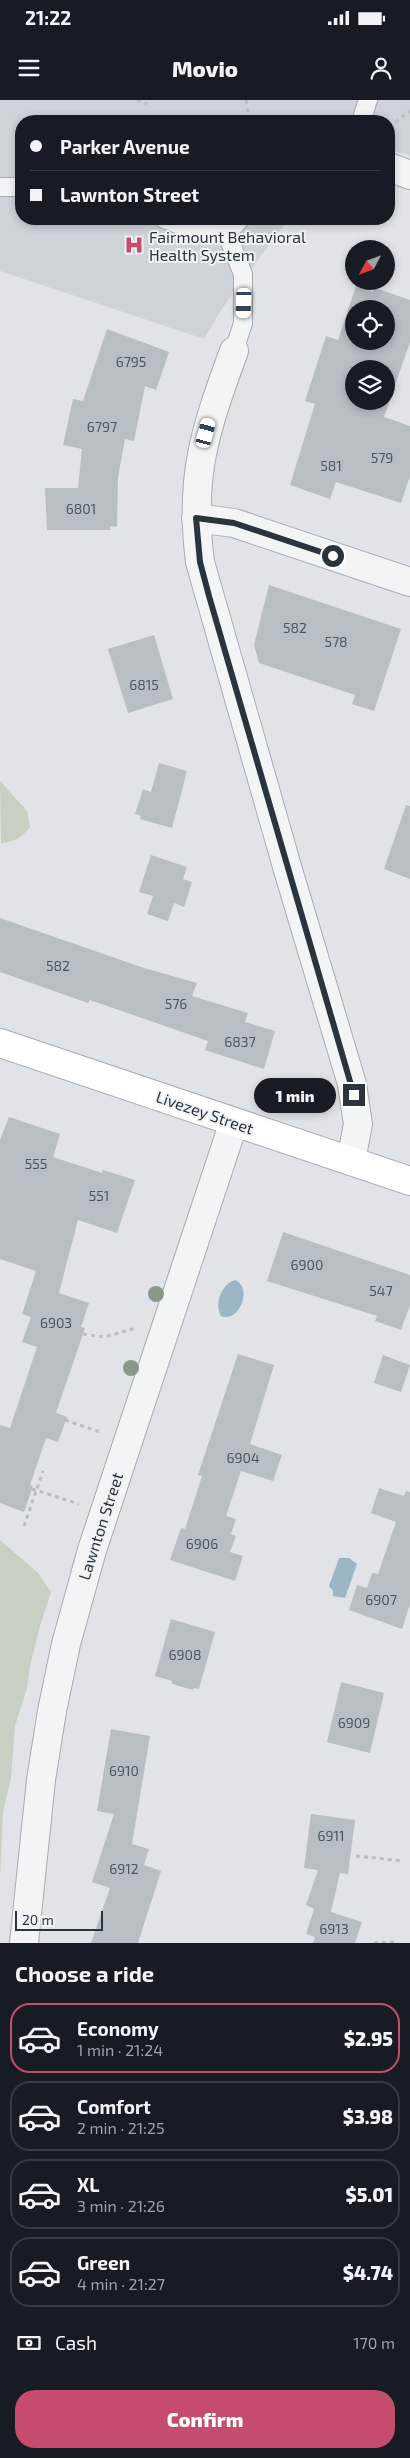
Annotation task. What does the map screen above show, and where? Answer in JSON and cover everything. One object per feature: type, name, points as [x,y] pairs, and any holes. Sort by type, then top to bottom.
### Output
[{"type":"street","points":[[395,170],[410,175]]},
{"type":"street","points":[[234,351],[202,445],[198,473],[196,518],[200,562],[352,1084],[358,1124],[351,1161]]},
{"type":"street","points":[[196,518],[234,523],[410,582]]},
{"type":"street","name":"Livezey Street","points":[[0,1043],[410,1181]]},
{"type":"street","name":"Lawnton Street","points":[[24,1943],[41,1780],[52,1711],[66,1644],[92,1550],[234,1122]]},
{"type":"lane","points":[[363,115],[368,100]]},
{"type":"lane","points":[[0,187],[15,187]]},
{"type":"lane","points":[[181,225],[204,233],[216,234],[226,232],[234,225]]},
{"type":"lane","points":[[226,232],[243,274],[243,323],[234,351]]},
{"type":"path","points":[[137,100],[147,104]]},
{"type":"path","points":[[246,100],[249,115]]},
{"type":"path","points":[[395,122],[410,111]]},
{"type":"path","points":[[83,1334],[113,1336],[141,1326]]},
{"type":"path","points":[[65,1420],[104,1434]]},
{"type":"path","points":[[24,1526],[43,1471]]},
{"type":"path","points":[[32,1489],[80,1505]]},
{"type":"path","points":[[356,1856],[403,1861]]},
{"type":"path","points":[[374,1943],[396,1942]]},
{"type":"shaded area","name":"Fairmount Behavioral Health System","points":[[0,100],[410,100],[410,156],[395,151],[395,115],[15,115],[15,225],[284,225],[219,313],[204,339],[0,271]]},
{"type":"green space","points":[[0,781],[27,811],[30,827],[17,838],[1,843]]},
{"type":"green space","points":[[0,1540],[38,1573],[51,1592],[40,1626],[30,1666],[27,1688],[15,1726],[11,1778],[3,1812],[0,1877]]},
{"type":"water","points":[[235,1280],[243,1290],[242,1303],[239,1310],[234,1314],[228,1317],[221,1316],[218,1306],[220,1295],[230,1282]]},
{"type":"water","points":[[339,1558],[349,1558],[357,1564],[345,1598],[333,1596],[333,1591],[329,1586]]},
{"type":"building","points":[[355,290],[373,292],[374,290],[381,290],[410,300],[410,342],[395,385],[395,360],[345,360],[345,410],[386,410],[384,417],[410,426],[410,476],[401,503],[336,482],[330,499],[290,485],[315,404],[305,401],[326,336],[338,340],[345,319],[345,350],[395,350],[395,300],[351,300]]},
{"type":"building","points":[[107,329],[169,352],[156,390],[145,386],[134,441],[125,439],[118,477],[117,527],[110,526],[110,530],[47,530],[45,488],[78,488],[82,449],[63,445],[73,399],[83,401]]},
{"type":"building","points":[[269,585],[401,629],[374,711],[352,704],[355,695],[259,663],[254,645]]},
{"type":"building","points":[[154,635],[173,699],[128,713],[108,649]]},
{"type":"building","points":[[159,763],[187,771],[172,828],[140,819],[141,816],[135,814],[143,789],[151,792]]},
{"type":"building","points":[[406,805],[410,806],[410,879],[384,869]]},
{"type":"building","points":[[151,855],[187,867],[183,879],[192,882],[184,907],[174,903],[168,921],[147,914],[153,896],[139,892]]},
{"type":"building","points":[[0,918],[144,968],[197,983],[192,996],[248,1013],[245,1022],[275,1031],[264,1069],[205,1050],[208,1041],[90,1000],[88,1003],[0,972]]},
{"type":"building","points":[[9,1117],[60,1134],[53,1157],[102,1173],[103,1170],[135,1180],[117,1233],[78,1220],[59,1293],[89,1303],[81,1327],[85,1328],[56,1413],[67,1417],[58,1442],[46,1438],[30,1485],[33,1486],[24,1512],[0,1503],[0,1425],[10,1428],[37,1347],[22,1342],[31,1317],[22,1314],[36,1271],[0,1259],[0,1140]]},
{"type":"building","points":[[283,1232],[410,1275],[410,1305],[401,1330],[375,1321],[377,1316],[267,1281]]},
{"type":"building","points":[[238,1354],[274,1365],[250,1444],[282,1455],[273,1481],[241,1471],[226,1516],[236,1519],[231,1534],[236,1536],[230,1552],[243,1556],[235,1581],[170,1560],[181,1528],[185,1529],[202,1476],[198,1475]]},
{"type":"building","points":[[383,1355],[410,1365],[401,1392],[374,1383]]},
{"type":"building","points":[[379,1488],[404,1496],[406,1491],[410,1492],[410,1604],[402,1629],[349,1610],[357,1585],[367,1588],[372,1573],[378,1574],[396,1522],[371,1513]]},
{"type":"building","points":[[171,1619],[215,1632],[199,1689],[193,1688],[193,1690],[172,1684],[172,1681],[155,1676]]},
{"type":"building","points":[[341,1682],[384,1693],[370,1753],[327,1742]]},
{"type":"building","points":[[111,1729],[150,1736],[132,1844],[149,1849],[144,1865],[161,1871],[138,1943],[91,1943],[110,1888],[92,1882],[114,1814],[97,1811]]},
{"type":"building","points":[[311,1814],[355,1820],[348,1874],[340,1873],[331,1912],[362,1922],[355,1943],[313,1943],[315,1937],[306,1934],[314,1909],[306,1905],[318,1870],[304,1868]]},
{"type":"place","name":"Fairmount Behavioral Health System","points":[[134,245]]},
{"type":"route","points":[[333,556],[234,523],[196,518],[200,562],[209,596],[354,1095]]}]
